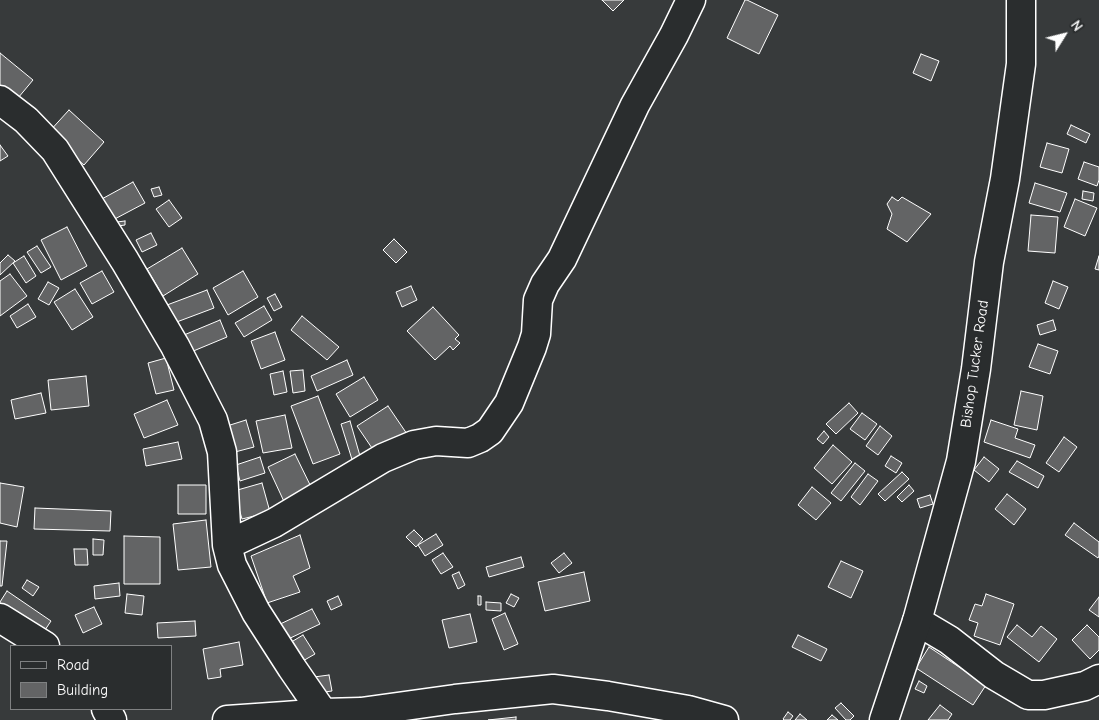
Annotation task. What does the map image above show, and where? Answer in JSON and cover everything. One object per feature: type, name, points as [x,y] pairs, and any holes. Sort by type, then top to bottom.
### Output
[{"type":"street","points":[[227,545],[274,523],[383,458],[414,445],[436,441],[468,443],[490,431],[509,403],[532,347],[536,334],[538,300],[545,284],[562,259],[635,105],[691,0]]},
{"type":"street","name":"Bishop Tucker Road","points":[[884,720],[917,621],[961,461],[976,370],[989,262],[1005,179],[1021,64],[1022,0]]},
{"type":"street","points":[[0,100],[26,120],[55,150],[125,261],[192,378],[213,420],[222,452],[227,545],[232,565],[256,612],[323,712]]},
{"type":"street","points":[[0,618],[43,645]]},
{"type":"street","points":[[917,621],[950,640],[994,675],[1028,695],[1044,695],[1069,690],[1085,686],[1099,679]]},
{"type":"street","points":[[227,720],[323,712],[361,712],[455,699],[553,690],[608,696],[688,710],[724,720]]},
{"type":"building","points":[[602,0],[624,0],[613,11]]},
{"type":"building","points":[[745,0],[778,15],[759,54],[727,38]]},
{"type":"building","points":[[0,53],[33,80],[13,104],[0,93]]},
{"type":"building","points":[[921,54],[939,61],[931,81],[913,73]]},
{"type":"building","points":[[69,110],[104,142],[84,165],[48,133]]},
{"type":"building","points":[[1071,125],[1090,134],[1086,143],[1067,134]]},
{"type":"building","points":[[1047,143],[1069,149],[1062,173],[1040,167]]},
{"type":"building","points":[[0,145],[8,156],[0,161]]},
{"type":"building","points":[[1084,162],[1099,167],[1097,186],[1078,179]]},
{"type":"building","points":[[133,182],[145,203],[111,221],[100,200]]},
{"type":"building","points":[[1035,183],[1067,193],[1060,212],[1029,203]]},
{"type":"building","points":[[159,187],[162,195],[154,197],[151,189]]},
{"type":"building","points":[[1083,191],[1094,193],[1093,201],[1082,199]]},
{"type":"building","points":[[892,197],[898,201],[902,197],[931,214],[907,242],[887,229],[892,214],[887,204]]},
{"type":"building","points":[[1075,199],[1097,208],[1085,236],[1064,227]]},
{"type":"building","points":[[169,200],[182,218],[169,227],[156,209]]},
{"type":"building","points":[[1031,215],[1058,217],[1055,253],[1028,251]]},
{"type":"building","points":[[125,221],[125,225],[118,226],[117,222]]},
{"type":"building","points":[[67,227],[87,266],[61,280],[41,240]]},
{"type":"building","points":[[151,233],[157,245],[142,252],[136,240]]},
{"type":"building","points":[[394,239],[407,252],[396,263],[383,250]]},
{"type":"building","points":[[37,246],[51,267],[41,273],[27,252]]},
{"type":"building","points":[[182,248],[198,274],[163,296],[147,269]]},
{"type":"building","points":[[8,255],[15,261],[0,275],[0,263]]},
{"type":"building","points":[[24,256],[36,276],[26,283],[13,263]]},
{"type":"building","points":[[1099,256],[1099,270],[1095,269]]},
{"type":"building","points":[[102,271],[114,292],[92,304],[80,283]]},
{"type":"building","points":[[243,271],[258,297],[228,315],[213,288]]},
{"type":"building","points":[[10,274],[27,296],[0,316],[0,281]]},
{"type":"building","points":[[1053,281],[1068,287],[1059,309],[1045,303]]},
{"type":"building","points":[[48,282],[59,288],[49,305],[38,299]]},
{"type":"building","points":[[411,286],[417,300],[402,307],[396,292]]},
{"type":"building","points":[[75,289],[93,317],[72,330],[54,302]]},
{"type":"building","points":[[207,290],[214,308],[174,323],[167,305]]},
{"type":"building","points":[[275,294],[282,307],[274,311],[267,298]]},
{"type":"building","points":[[28,304],[36,317],[17,328],[10,316]]},
{"type":"building","points":[[264,306],[272,320],[244,337],[235,323]]},
{"type":"building","points":[[433,307],[459,335],[455,339],[460,343],[453,350],[450,346],[435,360],[407,331]]},
{"type":"building","points":[[302,316],[339,347],[327,360],[291,330]]},
{"type":"building","points":[[220,320],[227,337],[191,352],[184,335]]},
{"type":"building","points":[[1053,320],[1056,330],[1040,335],[1037,325]]},
{"type":"building","points":[[275,332],[285,360],[261,369],[251,341]]},
{"type":"building","points":[[1038,344],[1058,351],[1050,374],[1029,367]]},
{"type":"building","points":[[166,358],[174,390],[156,394],[148,363]]},
{"type":"building","points":[[347,360],[353,375],[317,391],[311,376]]},
{"type":"building","points":[[303,370],[305,391],[293,393],[290,371]]},
{"type":"building","points":[[283,371],[287,392],[274,395],[270,374]]},
{"type":"building","points":[[86,376],[89,406],[51,410],[48,380]]},
{"type":"building","points":[[364,377],[378,400],[350,417],[336,394]]},
{"type":"building","points":[[1021,391],[1043,396],[1037,430],[1014,425]]},
{"type":"building","points":[[41,393],[46,413],[15,419],[11,400]]},
{"type":"building","points":[[318,396],[340,454],[313,464],[291,406]]},
{"type":"building","points":[[167,400],[178,425],[144,438],[134,414]]},
{"type":"building","points":[[849,403],[858,413],[836,434],[826,424]]},
{"type":"building","points":[[388,406],[407,434],[376,454],[357,426]]},
{"type":"building","points":[[862,413],[877,424],[865,440],[850,429]]},
{"type":"building","points":[[285,415],[292,448],[263,453],[256,421]]},
{"type":"building","points":[[246,420],[254,447],[235,452],[227,426]]},
{"type":"building","points":[[991,420],[1018,429],[1015,438],[1035,445],[1030,458],[984,442]]},
{"type":"building","points":[[350,421],[362,463],[354,466],[341,424]]},
{"type":"building","points":[[880,426],[892,436],[878,455],[866,446]]},
{"type":"building","points":[[824,431],[829,437],[823,444],[817,439]]},
{"type":"building","points":[[1064,437],[1077,447],[1059,472],[1046,463]]},
{"type":"building","points":[[178,442],[182,459],[146,466],[143,449]]},
{"type":"building","points":[[833,445],[852,462],[832,484],[814,468]]},
{"type":"building","points":[[295,454],[315,495],[287,508],[268,467]]},
{"type":"building","points":[[891,456],[902,463],[896,473],[885,466]]},
{"type":"building","points":[[260,457],[265,473],[240,481],[236,465]]},
{"type":"building","points":[[984,457],[999,469],[989,482],[974,470]]},
{"type":"building","points":[[1017,461],[1044,476],[1038,488],[1009,472]]},
{"type":"building","points":[[855,463],[865,471],[841,501],[831,493]]},
{"type":"building","points":[[902,472],[909,479],[885,501],[878,494]]},
{"type":"building","points":[[868,474],[878,481],[860,505],[851,497]]},
{"type":"building","points":[[0,483],[24,487],[17,527],[0,523]]},
{"type":"building","points":[[262,483],[270,512],[242,519],[234,491]]},
{"type":"building","points":[[178,485],[206,485],[206,514],[178,514]]},
{"type":"building","points":[[909,485],[914,491],[902,502],[897,497]]},
{"type":"building","points":[[812,487],[831,503],[816,520],[798,505]]},
{"type":"building","points":[[1007,494],[1026,509],[1014,525],[995,509]]},
{"type":"building","points":[[930,495],[933,504],[920,508],[917,499]]},
{"type":"building","points":[[35,508],[111,511],[110,531],[34,529]]},
{"type":"building","points":[[206,520],[211,567],[178,570],[173,524]]},
{"type":"building","points":[[1074,523],[1099,542],[1098,558],[1065,535]]},
{"type":"building","points":[[414,530],[423,539],[416,547],[406,537]]},
{"type":"building","points":[[436,534],[443,545],[425,556],[418,545]]},
{"type":"building","points":[[300,535],[310,568],[293,576],[300,592],[267,603],[251,556]]},
{"type":"building","points":[[124,536],[160,537],[160,584],[124,584]]},
{"type":"building","points":[[93,539],[104,540],[103,555],[93,555]]},
{"type":"building","points":[[0,541],[7,541],[2,586],[0,586]]},
{"type":"building","points":[[74,549],[87,549],[88,565],[75,565]]},
{"type":"building","points":[[443,553],[453,567],[441,574],[432,560]]},
{"type":"building","points":[[564,553],[572,563],[559,573],[551,563]]},
{"type":"building","points":[[521,557],[524,567],[489,577],[486,567]]},
{"type":"building","points":[[841,561],[863,571],[851,598],[828,587]]},
{"type":"building","points":[[459,572],[465,585],[458,589],[452,575]]},
{"type":"building","points":[[584,572],[590,601],[545,611],[538,582]]},
{"type":"building","points":[[27,580],[39,587],[33,596],[22,588]]},
{"type":"building","points":[[119,583],[120,596],[95,599],[94,586]]},
{"type":"building","points":[[7,591],[51,621],[41,636],[0,607],[0,602]]},
{"type":"building","points":[[127,594],[144,596],[142,615],[125,613]]},
{"type":"building","points":[[511,594],[519,598],[514,607],[506,603]]},
{"type":"building","points":[[986,594],[1014,604],[1000,645],[974,636],[978,623],[969,620],[975,604],[982,606]]},
{"type":"building","points":[[338,596],[342,605],[331,610],[327,601]]},
{"type":"building","points":[[478,596],[481,596],[481,605],[478,605]]},
{"type":"building","points":[[1099,597],[1099,617],[1089,610]]},
{"type":"building","points":[[486,602],[501,603],[501,611],[486,610]]},
{"type":"building","points":[[94,607],[102,624],[83,633],[75,615]]},
{"type":"building","points":[[312,609],[320,624],[284,641],[276,626]]},
{"type":"building","points":[[505,613],[518,644],[504,650],[492,619]]},
{"type":"building","points":[[470,614],[477,642],[449,648],[442,620]]},
{"type":"building","points":[[195,621],[196,636],[158,638],[157,623]]},
{"type":"building","points":[[1017,625],[1032,637],[1041,626],[1057,639],[1039,662],[1007,637]]},
{"type":"building","points":[[1087,625],[1099,637],[1099,650],[1090,659],[1072,640]]},
{"type":"building","points":[[303,635],[315,654],[294,666],[283,647]]},
{"type":"building","points":[[798,635],[827,649],[821,661],[792,647]]},
{"type":"building","points":[[239,642],[243,665],[220,669],[221,677],[208,679],[203,649]]},
{"type":"building","points":[[929,647],[986,685],[973,705],[916,668]]},
{"type":"building","points":[[329,675],[332,691],[317,693],[314,677]]},
{"type":"building","points":[[919,681],[927,686],[924,693],[915,689]]},
{"type":"building","points":[[841,703],[854,716],[850,720],[846,720],[835,708]]},
{"type":"building","points":[[940,705],[952,714],[948,720],[928,720]]},
{"type":"building","points":[[788,712],[793,716],[790,720],[784,720],[783,719]]},
{"type":"building","points":[[800,714],[807,720],[795,720]]},
{"type":"building","points":[[832,715],[838,720],[827,720]]},
{"type":"building","points":[[516,717],[516,720],[488,720]]}]
